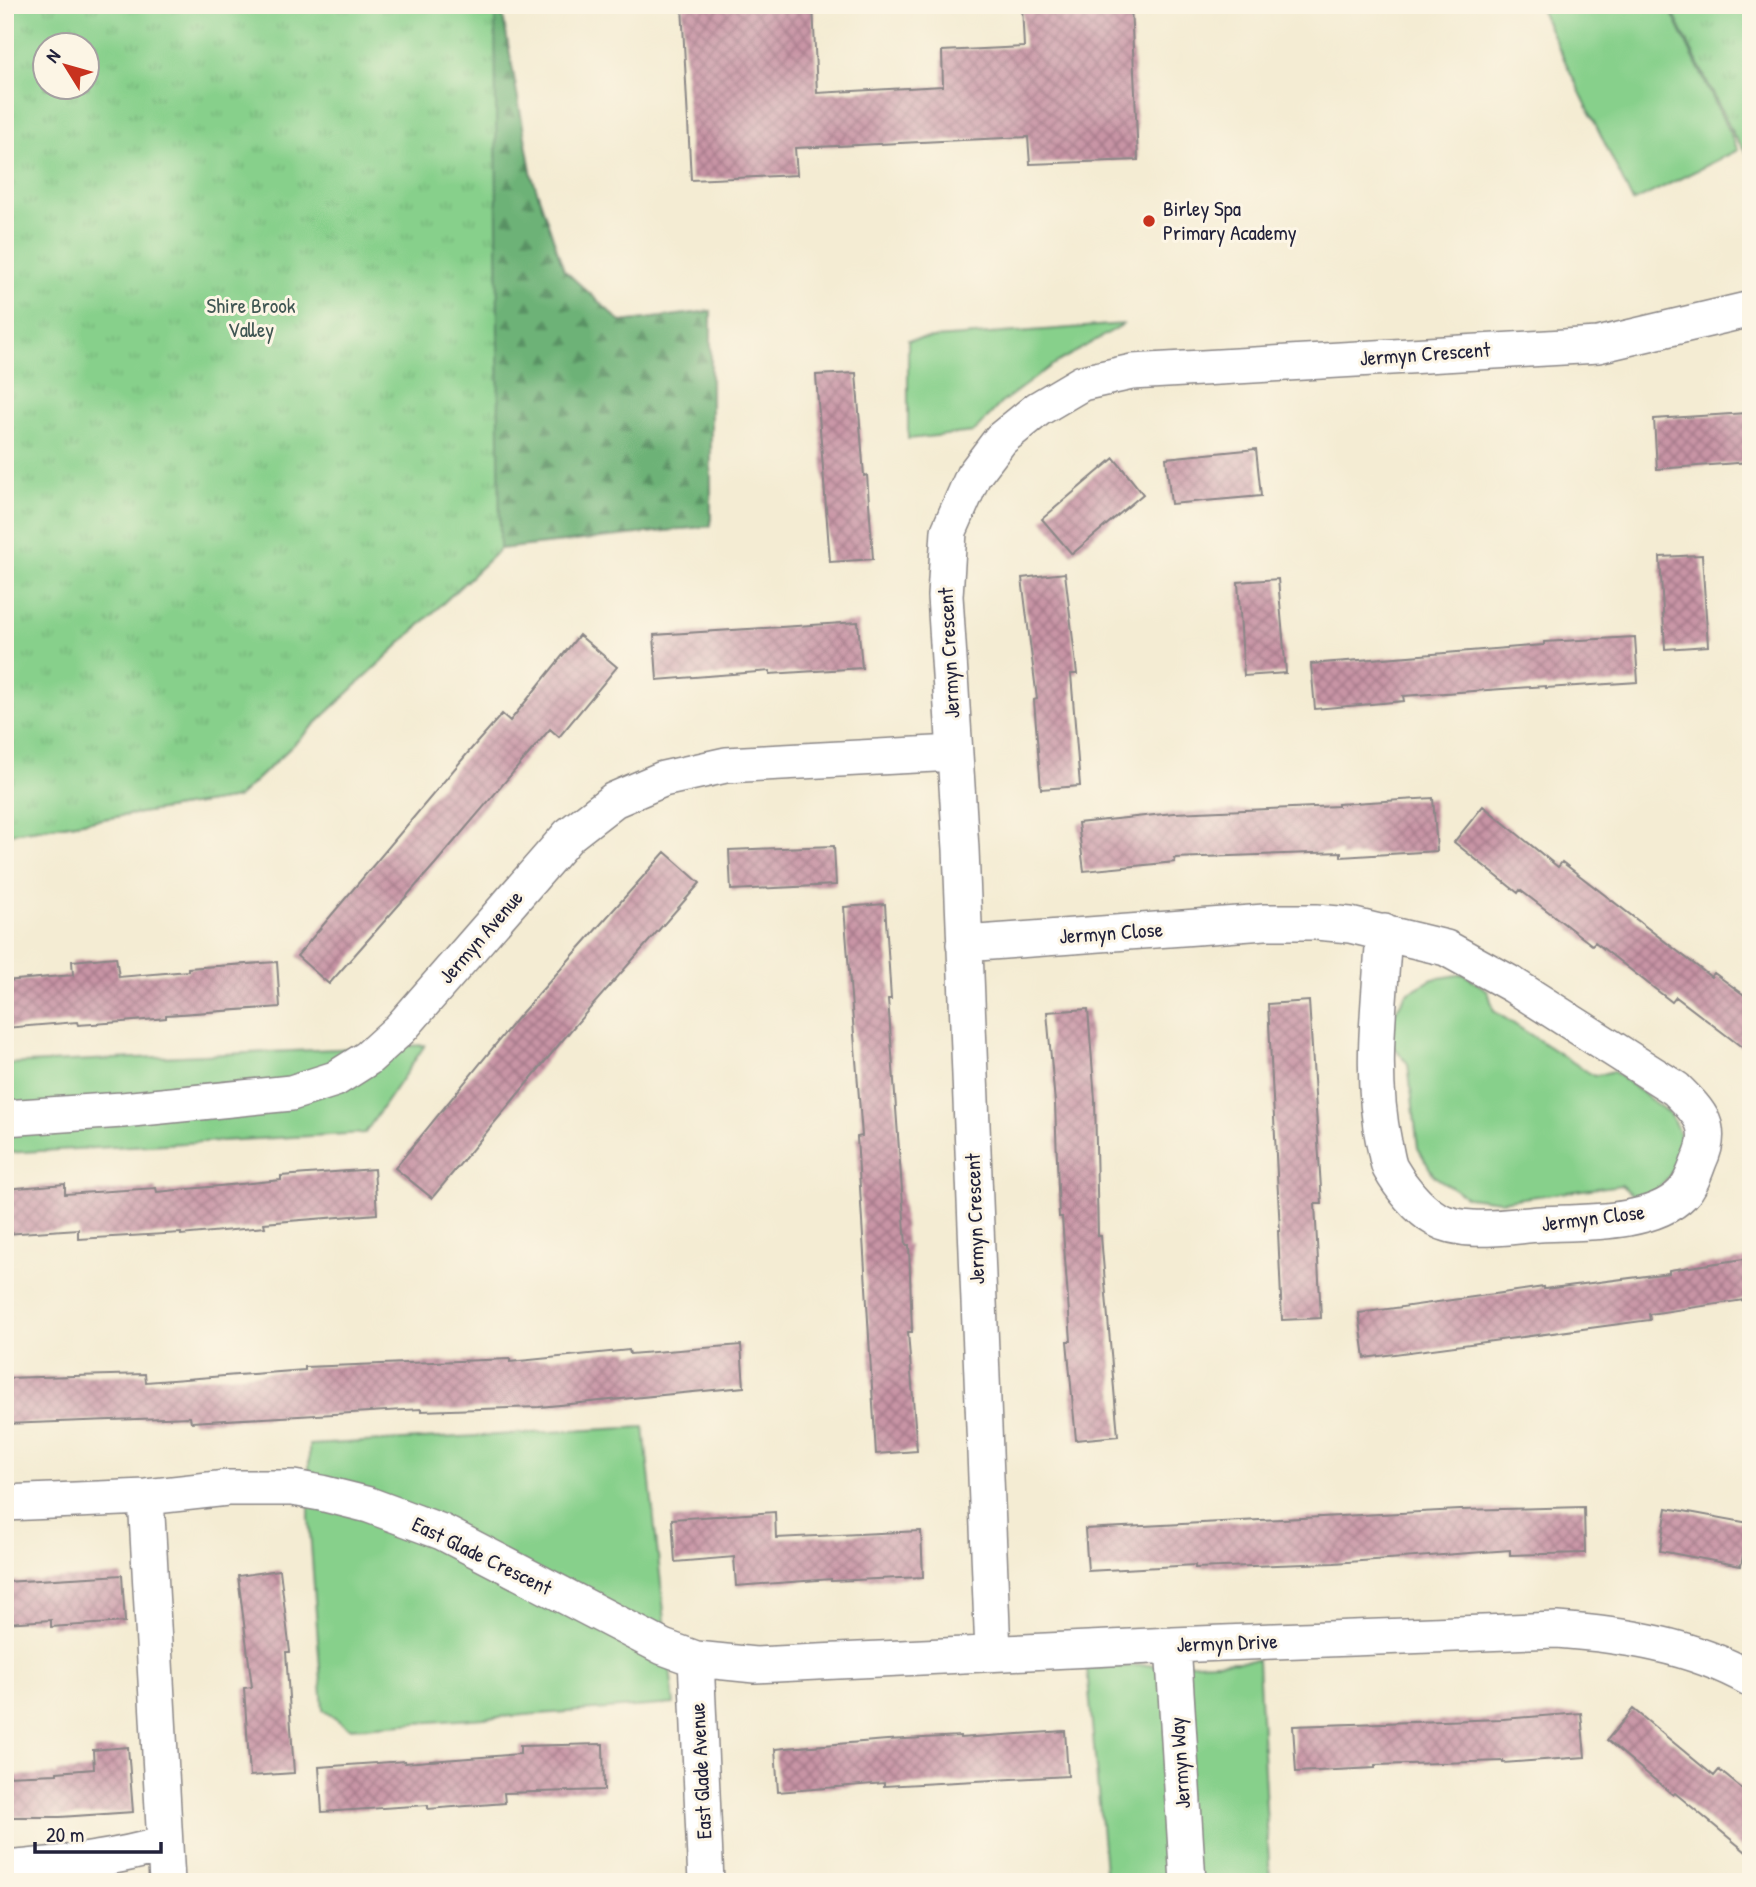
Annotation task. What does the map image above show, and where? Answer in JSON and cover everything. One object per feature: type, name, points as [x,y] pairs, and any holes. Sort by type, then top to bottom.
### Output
[{"type":"street","name":"Jermyn Crescent","points":[[993,1653],[961,849],[945,596],[949,531],[973,476],[1001,439],[1038,409],[1082,383],[1132,372],[1598,345],[1751,309]]},
{"type":"street","name":"Jermyn Avenue","points":[[5,1118],[122,1110],[291,1093],[335,1079],[368,1058],[400,1029],[569,835],[614,800],[663,779],[726,765],[954,753]]},
{"type":"street","name":"Jermyn Close","points":[[964,944],[1265,922],[1315,922],[1384,932],[1446,948],[1513,985],[1676,1089],[1698,1111],[1705,1125],[1706,1146],[1684,1193],[1667,1206],[1646,1214],[1606,1220],[1469,1229],[1436,1220],[1411,1198],[1389,1167],[1377,1110],[1384,932]]},
{"type":"street","name":"East Glade Crescent","points":[[5,1503],[146,1497],[227,1488],[293,1488],[369,1505],[442,1532],[663,1647],[696,1659]]},
{"type":"street","points":[[146,1497],[167,1882]]},
{"type":"street","name":"Jermyn Drive","points":[[696,1659],[755,1665],[1173,1644],[1557,1630],[1618,1635],[1676,1647],[1738,1671],[1751,1679]]},
{"type":"street","name":"Jermyn Way","points":[[1173,1644],[1188,1882]]},
{"type":"street","name":"East Glade Avenue","points":[[696,1659],[706,1882]]},
{"type":"street","points":[[5,1869],[85,1862],[128,1855],[164,1844]]},
{"type":"green space","name":"Shire Brook Valley","points":[[5,5],[495,5],[500,549],[237,798],[5,834]]},
{"type":"green space","points":[[429,5],[501,5],[532,176],[564,270],[621,322],[711,311],[711,526],[500,549],[237,798],[5,834]]},
{"type":"green space","points":[[1538,5],[1668,5],[1738,150],[1633,202]]},
{"type":"green space","points":[[1669,5],[1751,5],[1751,158],[1734,136]]},
{"type":"green space","points":[[1124,324],[1051,366],[1001,403],[974,432],[908,439],[908,340]]},
{"type":"green space","points":[[1464,974],[1488,991],[1494,1011],[1594,1076],[1613,1071],[1671,1115],[1683,1142],[1671,1174],[1651,1197],[1635,1197],[1621,1185],[1500,1201],[1467,1197],[1434,1176],[1418,1148],[1408,1064],[1392,1044],[1393,1015],[1407,993],[1433,979]]},
{"type":"green space","points":[[425,1045],[365,1133],[5,1153],[5,1064]]},
{"type":"green space","points":[[644,1427],[674,1704],[349,1728],[323,1710],[309,1518],[309,1445]]},
{"type":"green space","points":[[1258,1660],[1270,1882],[1106,1882],[1087,1668]]},
{"type":"building","points":[[682,5],[813,5],[817,93],[943,86],[942,51],[1024,47],[1022,5],[1131,5],[1138,160],[1030,164],[1028,137],[795,148],[797,175],[691,180]]},
{"type":"building","points":[[856,373],[873,559],[830,562],[816,375]]},
{"type":"building","points":[[1746,413],[1750,462],[1657,469],[1654,419]]},
{"type":"building","points":[[1256,449],[1261,496],[1171,504],[1166,458]]},
{"type":"building","points":[[1114,458],[1143,494],[1072,554],[1042,519]]},
{"type":"building","points":[[1702,555],[1708,646],[1665,649],[1660,557]]},
{"type":"building","points":[[1065,573],[1077,674],[1071,674],[1080,786],[1041,789],[1034,700],[1037,699],[1022,578]]},
{"type":"building","points":[[1278,579],[1286,673],[1244,676],[1238,582]]},
{"type":"building","points":[[858,622],[862,668],[770,674],[770,671],[657,680],[654,635]]},
{"type":"building","points":[[579,635],[617,667],[559,737],[550,729],[329,984],[297,956],[472,748],[502,714],[510,721]]},
{"type":"building","points":[[1635,637],[1638,682],[1403,696],[1404,701],[1315,709],[1311,664],[1544,645],[1544,642]]},
{"type":"building","points":[[1433,798],[1437,851],[1341,857],[1341,852],[1174,858],[1175,862],[1084,871],[1078,823],[1174,813],[1338,806]]},
{"type":"building","points":[[1483,806],[1558,867],[1562,862],[1711,977],[1714,973],[1751,1000],[1751,1054],[1676,997],[1672,1002],[1595,942],[1592,945],[1520,890],[1518,893],[1454,842]]},
{"type":"building","points":[[834,846],[836,885],[731,890],[729,850]]},
{"type":"building","points":[[665,852],[700,883],[571,1030],[432,1198],[395,1168],[518,1017]]},
{"type":"building","points":[[885,904],[891,999],[888,999],[906,1245],[909,1245],[912,1332],[908,1332],[917,1451],[876,1454],[857,1137],[862,1136],[844,907]]},
{"type":"building","points":[[116,957],[119,977],[188,971],[188,968],[277,962],[280,1007],[166,1015],[166,1018],[122,1022],[78,1025],[77,1022],[5,1028],[5,981],[73,975],[72,961]]},
{"type":"building","points":[[1309,1001],[1322,1204],[1315,1204],[1321,1318],[1282,1320],[1268,1004]]},
{"type":"building","points":[[1088,1009],[1095,1100],[1098,1236],[1101,1236],[1118,1436],[1076,1440],[1067,1341],[1071,1341],[1062,1217],[1059,1217],[1055,1103],[1047,1012]]},
{"type":"building","points":[[374,1169],[377,1214],[264,1223],[265,1227],[181,1235],[78,1239],[78,1229],[5,1234],[5,1189],[65,1184],[65,1194],[156,1188],[157,1192],[281,1180],[281,1176]]},
{"type":"building","points":[[1751,1258],[1751,1299],[1649,1314],[1650,1320],[1365,1358],[1359,1313],[1544,1287],[1669,1273],[1669,1270]]},
{"type":"building","points":[[741,1345],[744,1387],[539,1407],[421,1409],[191,1422],[190,1417],[5,1424],[5,1378],[145,1374],[146,1382],[305,1370],[305,1367],[510,1359],[510,1362],[629,1350],[630,1354]]},
{"type":"building","points":[[1584,1507],[1585,1553],[1510,1555],[1510,1550],[1334,1563],[1195,1568],[1195,1565],[1088,1571],[1085,1529],[1460,1510]]},
{"type":"building","points":[[1667,1508],[1749,1523],[1741,1566],[1660,1551]]},
{"type":"building","points":[[775,1512],[776,1538],[921,1531],[923,1577],[831,1579],[736,1586],[734,1557],[675,1562],[672,1519]]},
{"type":"building","points":[[280,1570],[290,1652],[286,1652],[294,1773],[250,1776],[244,1688],[252,1687],[238,1576]]},
{"type":"building","points":[[122,1575],[125,1622],[51,1627],[51,1620],[5,1623],[5,1582]]},
{"type":"building","points":[[1633,1709],[1714,1776],[1719,1770],[1751,1796],[1751,1856],[1607,1740]]},
{"type":"building","points":[[1581,1713],[1585,1757],[1503,1763],[1375,1765],[1375,1768],[1296,1772],[1293,1726],[1503,1719]]},
{"type":"building","points":[[1065,1731],[1068,1776],[884,1786],[884,1783],[778,1792],[775,1749]]},
{"type":"building","points":[[603,1744],[604,1790],[504,1793],[505,1803],[428,1809],[428,1805],[322,1812],[319,1767],[520,1754],[520,1746]]},
{"type":"building","points":[[128,1747],[133,1812],[60,1817],[5,1817],[5,1776],[94,1769],[93,1750]]},
{"type":"place","name":"Birley Spa Primary Academy","points":[[1149,221]]}]
